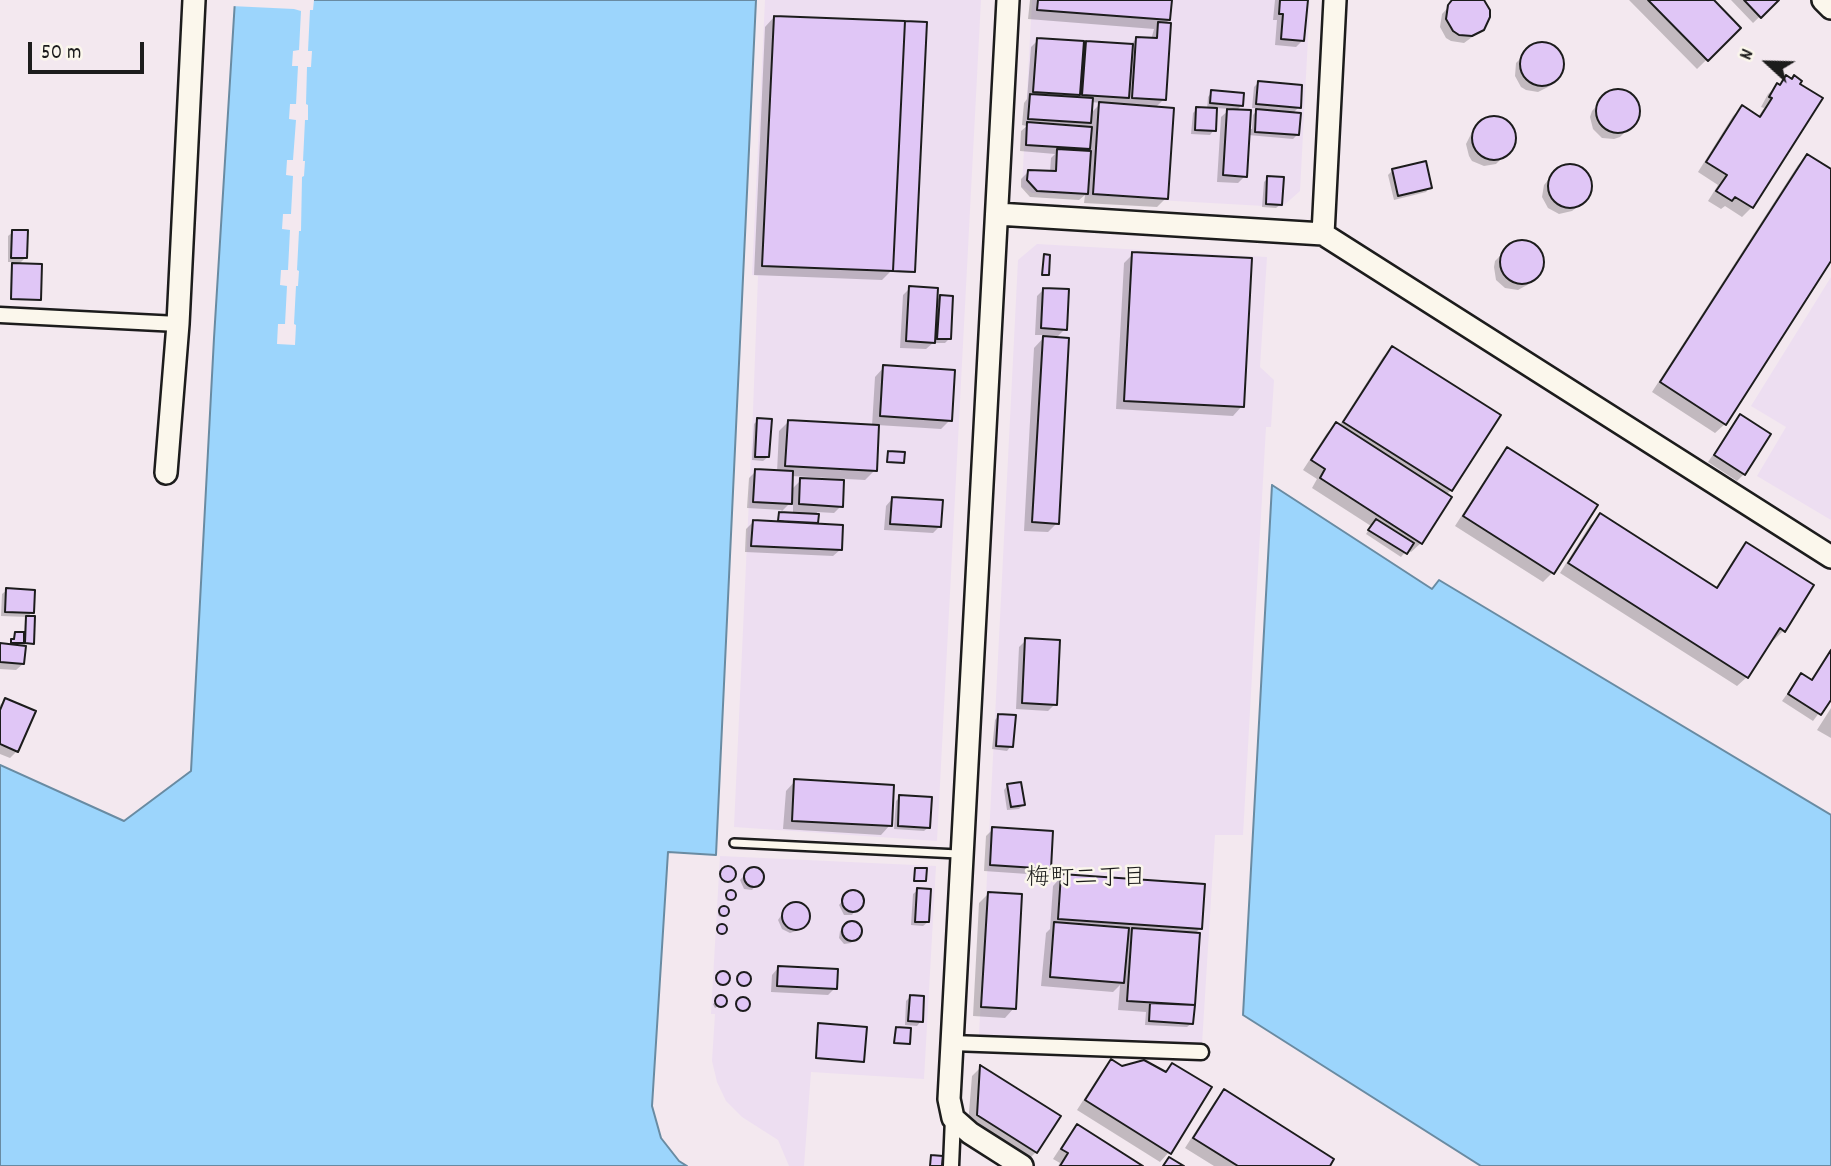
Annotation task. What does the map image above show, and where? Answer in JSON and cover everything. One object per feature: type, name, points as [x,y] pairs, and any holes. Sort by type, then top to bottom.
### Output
[{"type":"street","points":[[166,473],[178,324],[194,0]]},
{"type":"street","points":[[951,1166],[953,1118],[949,1099],[1008,0]]},
{"type":"street","points":[[1323,233],[1335,0]]},
{"type":"street","points":[[1823,0],[1831,8]]},
{"type":"street","points":[[997,214],[1323,233],[1831,557]]},
{"type":"street","points":[[0,315],[178,324]]},
{"type":"street","points":[[952,1043],[1201,1052]]},
{"type":"street","points":[[953,1118],[970,1133],[1022,1166]]},
{"type":"lane","points":[[734,843],[962,855]]},
{"type":"shaded area","points":[[765,0],[981,0],[937,841],[734,827],[753,411],[758,276],[752,275]]},
{"type":"shaded area","points":[[1032,0],[1310,0],[1300,191],[1282,207],[1032,193],[1022,187]]},
{"type":"shaded area","points":[[1037,244],[1267,257],[1260,367],[1274,380],[1271,427],[1266,427],[1243,835],[1215,835],[1202,1044],[979,1035],[1018,260]]},
{"type":"shaded area","points":[[1831,277],[1831,520],[1757,476],[1786,427],[1751,406]]},
{"type":"shaded area","points":[[720,856],[936,866],[924,1079],[811,1072],[804,1166],[789,1166],[778,1140],[742,1117],[726,1101],[717,1082],[712,1061],[715,1014],[711,1014]]},
{"type":"water","points":[[235,0],[756,0],[716,855],[668,852],[652,1106],[661,1138],[679,1161],[687,1166],[0,1166],[0,765],[124,821],[191,771]]},
{"type":"water","points":[[1272,485],[1432,589],[1439,580],[1831,815],[1831,1166],[1481,1166],[1243,1015]]},
{"type":"pier","points":[[231,0],[314,0],[313,10],[310,10],[308,51],[312,51],[311,67],[307,67],[308,120],[305,120],[295,345],[277,344],[278,324],[285,324],[287,286],[280,285],[281,270],[288,270],[290,230],[282,229],[283,214],[291,214],[293,176],[286,175],[287,160],[293,160],[296,120],[289,119],[290,104],[296,104],[298,66],[292,66],[293,51],[299,50],[301,11],[231,6]]},
{"type":"building","points":[[1038,0],[1172,0],[1170,20],[1037,10]]},
{"type":"building","points":[[1280,0],[1308,0],[1304,41],[1281,39],[1283,14],[1279,14]]},
{"type":"building","points":[[1452,0],[1484,0],[1490,10],[1490,17],[1484,30],[1472,36],[1459,35],[1453,31],[1446,19],[1448,5]]},
{"type":"building","points":[[1648,0],[1714,0],[1741,28],[1708,61]]},
{"type":"building","points":[[1744,0],[1779,0],[1761,18]]},
{"type":"building","points":[[774,16],[905,21],[893,271],[762,266]]},
{"type":"building","points":[[905,21],[927,22],[915,272],[893,271]]},
{"type":"building","points":[[1158,22],[1171,23],[1166,100],[1132,98],[1136,37],[1157,38]]},
{"type":"building","points":[[1037,38],[1084,41],[1080,95],[1033,92]]},
{"type":"building","points":[[1086,41],[1133,44],[1129,98],[1082,95]]},
{"type":"building","points":[[1542,42],[1558,48],[1564,64],[1558,80],[1542,86],[1526,80],[1520,64],[1526,48]]},
{"type":"building","points":[[1786,75],[1792,79],[1794,75],[1802,81],[1800,84],[1823,98],[1753,208],[1735,197],[1732,201],[1716,191],[1727,175],[1706,162],[1742,105],[1760,117],[1772,98],[1769,97],[1777,83],[1780,85]]},
{"type":"building","points":[[1258,81],[1302,85],[1301,108],[1256,104]]},
{"type":"building","points":[[1618,89],[1634,95],[1640,111],[1634,127],[1618,133],[1602,127],[1596,111],[1602,95]]},
{"type":"building","points":[[1211,90],[1244,93],[1243,106],[1210,103]]},
{"type":"building","points":[[1030,94],[1093,98],[1091,123],[1028,119]]},
{"type":"building","points":[[1099,102],[1174,108],[1168,199],[1093,194]]},
{"type":"building","points":[[1196,107],[1217,108],[1216,131],[1195,130]]},
{"type":"building","points":[[1227,109],[1251,110],[1247,177],[1223,175]]},
{"type":"building","points":[[1256,109],[1301,113],[1299,135],[1255,132]]},
{"type":"building","points":[[1494,116],[1510,122],[1516,138],[1510,154],[1494,160],[1478,154],[1472,138],[1478,122]]},
{"type":"building","points":[[1027,122],[1092,127],[1090,149],[1026,145]]},
{"type":"building","points":[[1057,149],[1091,151],[1088,194],[1037,191],[1027,180],[1028,170],[1056,171]]},
{"type":"building","points":[[1807,154],[1831,169],[1831,261],[1726,425],[1660,382]]},
{"type":"building","points":[[1426,161],[1432,188],[1398,196],[1392,169]]},
{"type":"building","points":[[1570,164],[1586,170],[1592,186],[1586,202],[1570,208],[1554,202],[1548,186],[1554,170]]},
{"type":"building","points":[[1267,176],[1284,177],[1282,205],[1266,204]]},
{"type":"building","points":[[12,230],[28,230],[27,258],[11,258]]},
{"type":"building","points":[[1522,240],[1538,246],[1544,262],[1538,278],[1522,284],[1506,278],[1500,262],[1506,246]]},
{"type":"building","points":[[1132,252],[1252,258],[1244,407],[1124,401]]},
{"type":"building","points":[[1044,254],[1050,255],[1049,275],[1042,275]]},
{"type":"building","points":[[12,263],[42,264],[41,300],[11,299]]},
{"type":"building","points":[[909,286],[938,288],[935,343],[906,341]]},
{"type":"building","points":[[1043,288],[1069,289],[1067,330],[1041,328]]},
{"type":"building","points":[[940,295],[953,296],[951,339],[937,339]]},
{"type":"building","points":[[1043,336],[1069,338],[1059,524],[1032,522]]},
{"type":"building","points":[[1392,346],[1501,415],[1452,491],[1343,422]]},
{"type":"building","points":[[883,365],[955,370],[952,421],[880,416]]},
{"type":"building","points":[[1740,414],[1771,434],[1745,475],[1714,455]]},
{"type":"building","points":[[757,418],[772,419],[769,457],[755,457]]},
{"type":"building","points":[[788,420],[879,425],[877,471],[785,466]]},
{"type":"building","points":[[1336,422],[1452,497],[1422,544],[1320,478],[1325,469],[1311,460]]},
{"type":"building","points":[[1507,447],[1598,505],[1554,574],[1463,516]]},
{"type":"building","points":[[888,451],[905,452],[904,463],[887,462]]},
{"type":"building","points":[[755,469],[793,471],[792,504],[753,502]]},
{"type":"building","points":[[800,478],[844,480],[843,507],[799,504]]},
{"type":"building","points":[[892,497],[943,500],[941,527],[890,524]]},
{"type":"building","points":[[779,512],[819,514],[818,523],[778,521]]},
{"type":"building","points":[[1600,513],[1717,588],[1746,542],[1814,585],[1785,632],[1780,628],[1748,678],[1568,563]]},
{"type":"building","points":[[1376,519],[1414,543],[1407,554],[1368,530]]},
{"type":"building","points":[[753,520],[843,525],[842,550],[751,546]]},
{"type":"building","points":[[6,588],[35,590],[34,613],[5,612]]},
{"type":"building","points":[[26,616],[35,616],[34,644],[25,643]]},
{"type":"building","points":[[15,632],[24,632],[24,643],[11,643]]},
{"type":"building","points":[[1025,638],[1060,640],[1057,705],[1022,703]]},
{"type":"building","points":[[0,643],[26,646],[24,664],[0,662]]},
{"type":"building","points":[[1831,650],[1831,700],[1821,715],[1788,694],[1801,673],[1812,680]]},
{"type":"building","points":[[5,698],[36,711],[18,752],[0,744],[0,710]]},
{"type":"building","points":[[998,714],[1016,715],[1013,747],[996,746]]},
{"type":"building","points":[[794,779],[894,785],[892,826],[792,821]]},
{"type":"building","points":[[1021,782],[1025,805],[1011,807],[1007,784]]},
{"type":"building","points":[[899,795],[932,797],[930,828],[898,826]]},
{"type":"building","points":[[992,827],[1053,831],[1051,869],[990,865]]},
{"type":"building","points":[[728,866],[734,868],[734,880],[728,882],[722,880],[720,874],[722,868]]},
{"type":"building","points":[[754,867],[761,870],[764,877],[761,884],[754,887],[747,884],[744,877],[747,870]]},
{"type":"building","points":[[915,868],[927,868],[926,881],[914,881]]},
{"type":"building","points":[[1061,874],[1205,884],[1202,929],[1058,919]]},
{"type":"building","points":[[917,888],[931,889],[929,922],[915,922]]},
{"type":"building","points":[[731,890],[735,891],[735,899],[731,900],[727,899],[726,895],[727,891]]},
{"type":"building","points":[[853,890],[863,897],[864,901],[857,911],[853,912],[843,905],[842,901],[849,891]]},
{"type":"building","points":[[988,892],[1022,894],[1016,1009],[981,1007]]},
{"type":"building","points":[[796,902],[806,906],[810,916],[806,926],[796,930],[786,926],[782,916],[786,906]]},
{"type":"building","points":[[724,906],[728,907],[728,915],[724,916],[720,915],[719,911],[720,907]]},
{"type":"building","points":[[852,921],[859,924],[862,931],[859,938],[852,941],[845,938],[842,931],[845,924]]},
{"type":"building","points":[[1054,922],[1129,928],[1124,983],[1050,977]]},
{"type":"building","points":[[722,924],[726,925],[726,933],[722,934],[718,933],[717,929],[718,925]]},
{"type":"building","points":[[1132,928],[1200,933],[1195,1005],[1127,1001]]},
{"type":"building","points":[[778,966],[838,969],[837,989],[777,986]]},
{"type":"building","points":[[723,971],[728,973],[728,983],[723,985],[718,983],[716,978],[718,973]]},
{"type":"building","points":[[744,972],[749,974],[749,984],[744,986],[739,984],[737,979],[739,974]]},
{"type":"building","points":[[910,995],[924,996],[923,1022],[908,1021]]},
{"type":"building","points":[[716,996],[726,996],[726,1006],[716,1006]]},
{"type":"building","points":[[743,997],[748,999],[748,1009],[743,1011],[738,1009],[736,1004],[738,999]]},
{"type":"building","points":[[1150,1003],[1195,1005],[1193,1024],[1149,1021]]},
{"type":"building","points":[[818,1023],[867,1027],[864,1062],[816,1058]]},
{"type":"building","points":[[896,1027],[911,1028],[910,1044],[894,1043]]},
{"type":"building","points":[[1111,1059],[1122,1066],[1144,1060],[1166,1072],[1172,1063],[1212,1087],[1171,1154],[1085,1100]]},
{"type":"building","points":[[980,1065],[1061,1116],[1037,1153],[977,1115]]},
{"type":"building","points":[[1224,1089],[1334,1159],[1330,1166],[1238,1166],[1193,1138]]},
{"type":"building","points":[[1077,1124],[1143,1166],[1060,1166],[1068,1153],[1061,1149]]},
{"type":"building","points":[[931,1155],[943,1156],[942,1166],[930,1166]]},
{"type":"building","points":[[1169,1157],[1184,1166],[1163,1166]]},
{"type":"district","name":"梅町二丁目","points":[[1086,881]]}]
